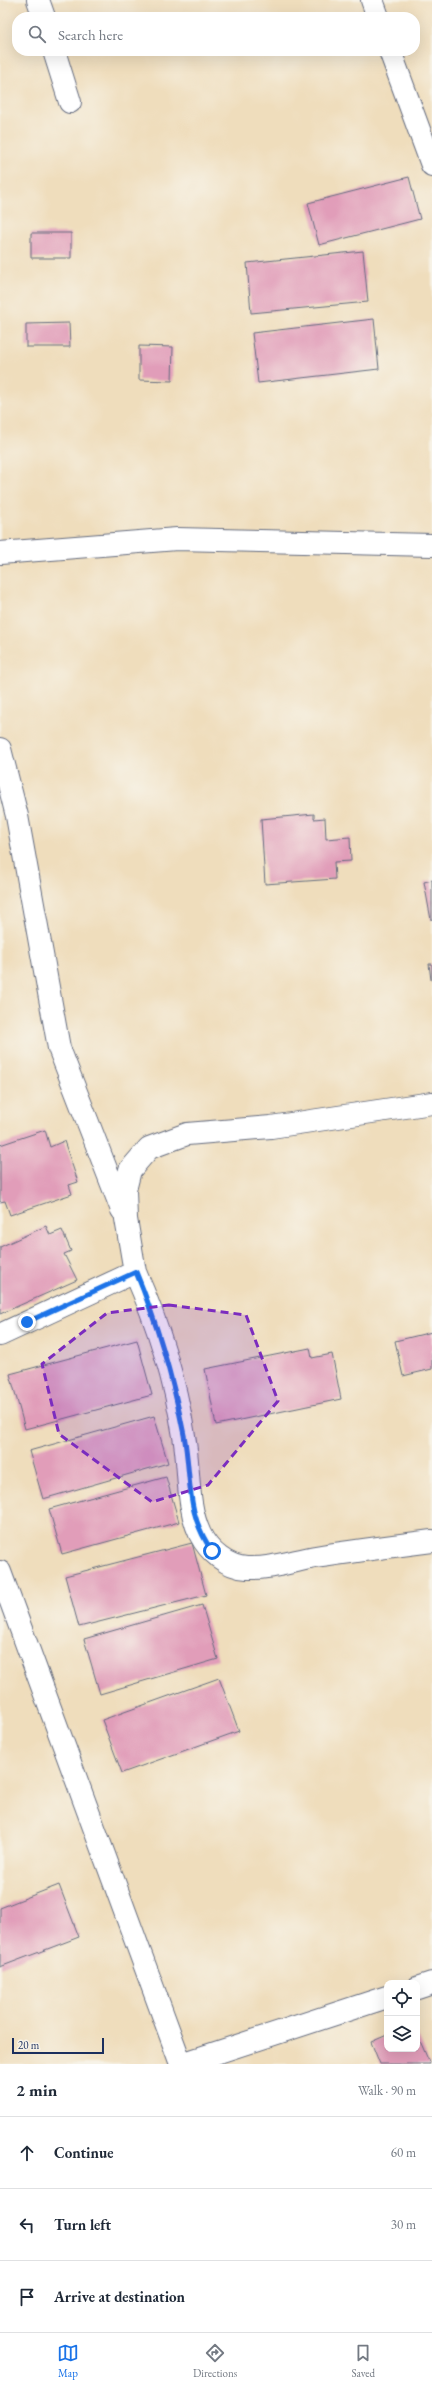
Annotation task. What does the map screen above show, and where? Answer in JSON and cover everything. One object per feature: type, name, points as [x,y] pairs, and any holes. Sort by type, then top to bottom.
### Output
[{"type":"street","points":[[38,0],[42,12]]},
{"type":"street","points":[[372,0],[376,12]]},
{"type":"street","points":[[56,56],[70,102]]},
{"type":"street","points":[[392,56],[430,154]]},
{"type":"street","points":[[0,553],[177,539],[432,545]]},
{"type":"street","points":[[0,749],[17,816],[59,1048],[126,1219]]},
{"type":"street","points":[[432,1103],[271,1127],[187,1134],[149,1148],[130,1170],[125,1190],[126,1219],[136,1272],[153,1312],[170,1370],[184,1436],[191,1505],[200,1534],[212,1551],[228,1564],[254,1568],[275,1566],[362,1549],[432,1541]]},
{"type":"street","points":[[0,1335],[136,1272]]},
{"type":"street","points":[[0,1572],[181,2064],[384,1998]]},
{"type":"street","points":[[420,1987],[432,1983]]},
{"type":"highlighted area","points":[[169,1305],[246,1315],[278,1401],[208,1485],[152,1502],[59,1434],[42,1364],[107,1313]]},
{"type":"building","points":[[409,177],[420,219],[319,245],[308,203]]},
{"type":"building","points":[[31,233],[71,233],[71,258],[31,258]]},
{"type":"building","points":[[363,251],[368,302],[251,313],[247,263]]},
{"type":"building","points":[[374,319],[379,369],[258,383],[252,333]]},
{"type":"building","points":[[69,323],[70,347],[26,347],[26,324]]},
{"type":"building","points":[[139,346],[173,347],[172,381],[139,380]]},
{"type":"building","points":[[314,814],[314,819],[325,818],[326,839],[350,837],[351,861],[334,862],[335,879],[265,884],[261,819]]},
{"type":"building","points":[[432,880],[432,919],[431,920],[424,882]]},
{"type":"building","points":[[429,964],[432,964],[432,980],[431,980]]},
{"type":"building","points":[[45,1130],[50,1147],[64,1141],[78,1182],[69,1185],[72,1194],[10,1215],[5,1201],[0,1202],[0,1145]]},
{"type":"building","points":[[46,1226],[50,1235],[62,1230],[71,1251],[64,1254],[77,1280],[0,1314],[0,1247]]},
{"type":"building","points":[[432,1332],[432,1369],[403,1376],[395,1341]]},
{"type":"building","points":[[137,1340],[152,1395],[25,1429],[10,1374]]},
{"type":"building","points":[[310,1348],[312,1358],[332,1354],[341,1399],[216,1425],[205,1369]]},
{"type":"building","points":[[154,1416],[168,1463],[43,1499],[29,1451]]},
{"type":"building","points":[[166,1477],[179,1522],[62,1554],[49,1509]]},
{"type":"building","points":[[192,1543],[206,1595],[79,1627],[65,1576]]},
{"type":"building","points":[[202,1605],[218,1659],[100,1694],[84,1639]]},
{"type":"building","points":[[219,1678],[239,1731],[122,1773],[102,1720]]},
{"type":"building","points":[[59,1885],[79,1937],[0,1967],[0,1908]]},
{"type":"building","points":[[384,2036],[384,2052],[420,2052],[420,2041],[430,2064],[380,2064],[371,2042]]},
{"type":"route","points":[[27,1322],[136,1272],[153,1312],[170,1370],[184,1436],[191,1505],[200,1534],[212,1551]]}]
